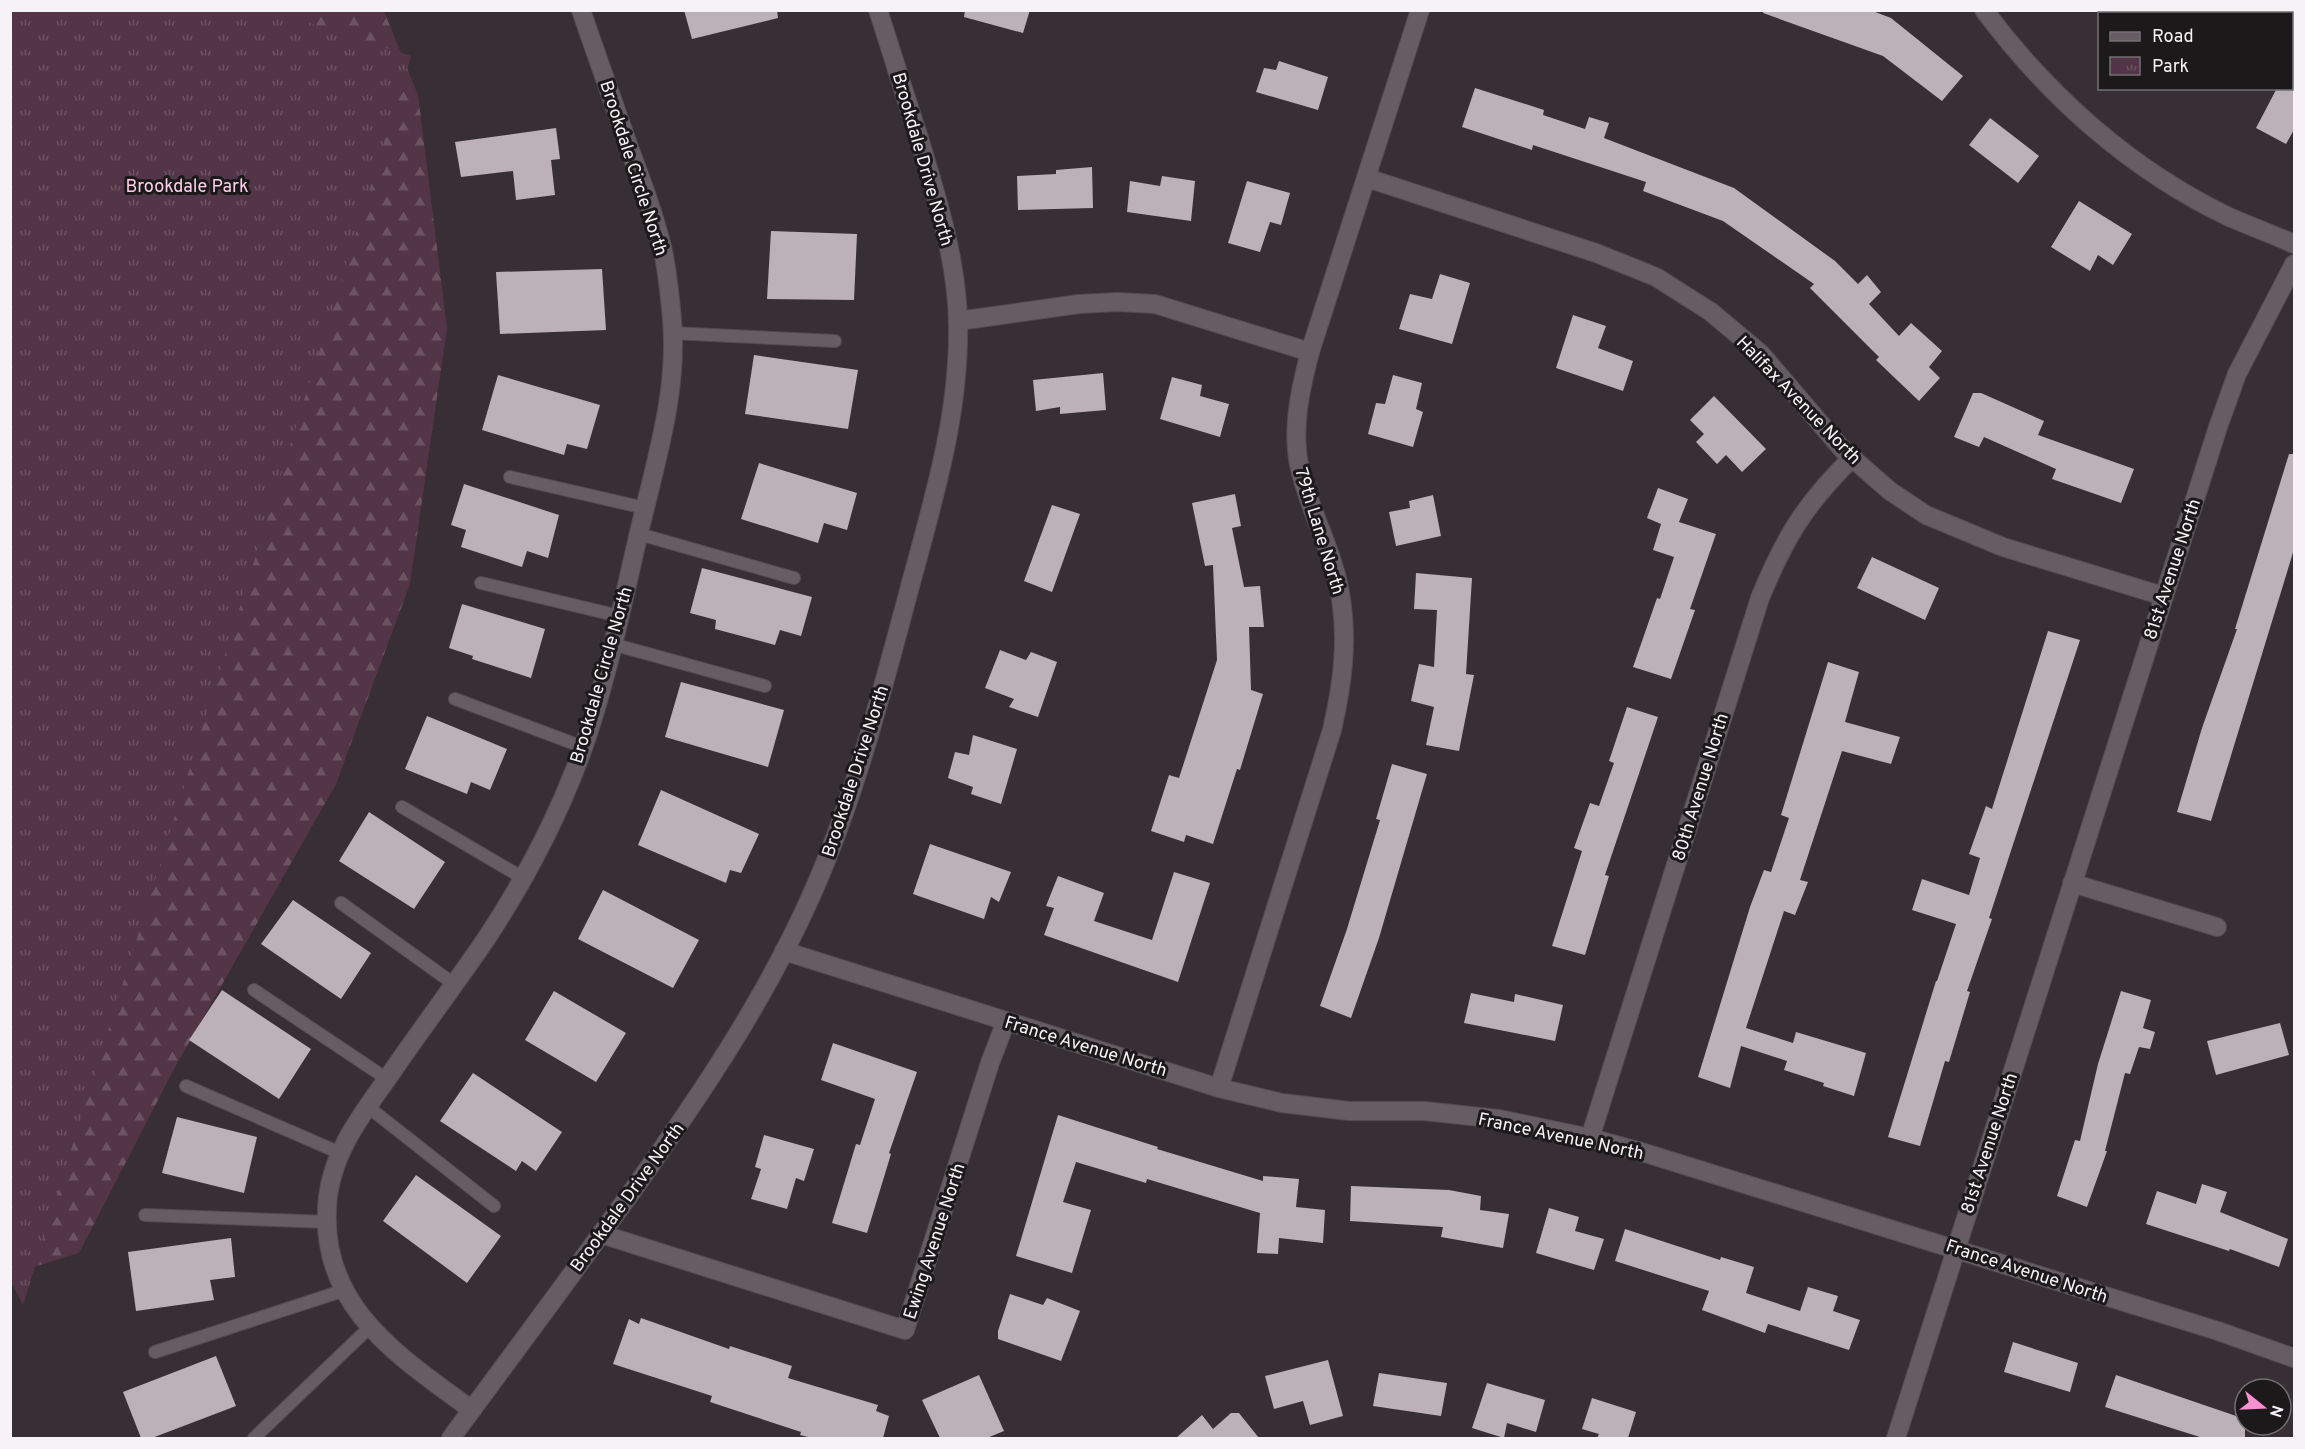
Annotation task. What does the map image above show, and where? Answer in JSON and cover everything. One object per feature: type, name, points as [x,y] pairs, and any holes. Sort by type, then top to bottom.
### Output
[{"type":"street","name":"Brookdale Circle North","points":[[472,1410],[384,1344],[357,1314],[337,1276],[328,1238],[328,1197],[340,1153],[367,1106],[485,939],[523,878],[552,823],[583,747],[612,644],[662,443],[672,380],[672,314],[663,249],[644,188],[581,10]]},
{"type":"street","name":"Brookdale Drive North","points":[[451,1438],[687,1114],[733,1044],[811,896],[840,828],[869,739],[946,450],[956,385],[958,321],[950,252],[934,188],[878,10]]},
{"type":"street","name":"79th Lane North","points":[[1219,1088],[1328,741],[1342,688],[1345,642],[1341,598],[1329,553],[1299,468],[1296,426],[1302,383],[1310,352],[1419,10]]},
{"type":"street","points":[[1990,13],[2037,76],[2095,130],[2158,177],[2207,205],[2227,216],[2295,244]]},
{"type":"street","name":"Halifax Avenue North","points":[[1367,178],[1596,253],[1656,277],[1711,312],[1761,354],[1829,434],[1853,458],[1890,491],[1926,515],[2003,547],[2163,596]]},
{"type":"street","name":"81st Avenue North","points":[[1896,1438],[2163,596],[2237,374],[2295,264]]},
{"type":"street","points":[[958,321],[1079,304],[1117,302],[1155,304],[1310,352]]},
{"type":"street","name":"80th Avenue North","points":[[1590,1138],[1760,598],[1776,558],[1797,520],[1823,486],[1853,458]]},
{"type":"street","points":[[2072,883],[2217,927]]},
{"type":"street","name":"France Avenue North","points":[[784,951],[1219,1088],[1282,1103],[1348,1111],[1424,1112],[1488,1118],[1590,1138],[1956,1249],[2295,1358]]},
{"type":"street","name":"Ewing Avenue North","points":[[601,1234],[905,1330],[990,1063],[1006,1021]]},
{"type":"lane","points":[[672,333],[836,341]]},
{"type":"lane","points":[[510,477],[645,508]]},
{"type":"lane","points":[[639,534],[794,578]]},
{"type":"lane","points":[[481,583],[619,616]]},
{"type":"lane","points":[[612,644],[765,686]]},
{"type":"lane","points":[[455,699],[583,747]]},
{"type":"lane","points":[[402,807],[523,878]]},
{"type":"lane","points":[[341,903],[454,984]]},
{"type":"lane","points":[[254,990],[387,1079]]},
{"type":"lane","points":[[186,1086],[340,1153]]},
{"type":"lane","points":[[367,1106],[494,1206]]},
{"type":"lane","points":[[145,1215],[328,1222]]},
{"type":"lane","points":[[154,1352],[345,1290]]},
{"type":"lane","points":[[254,1438],[369,1327]]},
{"type":"green space","name":"Brookdale Park","points":[[11,10],[273,11],[411,56],[23,1305],[10,1280]]},
{"type":"green space","name":"Brookdale Park","points":[[11,11],[384,11],[418,95],[447,328],[410,584],[336,784],[174,1069],[79,1253],[11,1274]]},
{"type":"building","points":[[684,10],[777,10],[778,18],[692,39]]},
{"type":"building","points":[[965,10],[1030,10],[1023,33],[964,17]]},
{"type":"building","points":[[1764,10],[1870,10],[1891,18],[1963,76],[1942,101],[1883,56],[1763,13]]},
{"type":"building","points":[[1279,61],[1328,77],[1318,110],[1256,92],[1264,68],[1276,70]]},
{"type":"building","points":[[1475,88],[1544,110],[1543,115],[1585,129],[1589,117],[1609,123],[1604,138],[1734,188],[1835,261],[1858,284],[1867,275],[1881,292],[1869,304],[1899,336],[1911,323],[1942,351],[1929,367],[1940,378],[1919,401],[1876,360],[1879,357],[1810,288],[1814,284],[1723,221],[1643,191],[1646,182],[1533,145],[1532,150],[1462,127]]},
{"type":"building","points":[[2295,88],[2295,128],[2286,144],[2256,128],[2276,90]]},
{"type":"building","points":[[1990,118],[2039,156],[2018,183],[1969,145]]},
{"type":"building","points":[[556,128],[560,159],[551,160],[555,195],[516,200],[513,171],[461,177],[455,142]]},
{"type":"building","points":[[1092,167],[1093,208],[1018,210],[1017,176],[1056,174],[1056,170]]},
{"type":"building","points":[[1162,176],[1195,181],[1191,221],[1127,212],[1130,181],[1160,186]]},
{"type":"building","points":[[1247,181],[1290,193],[1281,225],[1270,222],[1260,252],[1228,243]]},
{"type":"building","points":[[2079,201],[2132,234],[2113,265],[2098,255],[2090,271],[2051,247]]},
{"type":"building","points":[[771,231],[857,234],[854,300],[767,299]]},
{"type":"building","points":[[602,269],[606,330],[500,334],[496,272]]},
{"type":"building","points":[[1440,274],[1470,283],[1452,344],[1399,329],[1410,294],[1432,299]]},
{"type":"building","points":[[1573,315],[1606,326],[1598,348],[1633,361],[1623,391],[1556,368]]},
{"type":"building","points":[[754,355],[858,370],[848,429],[745,414]]},
{"type":"building","points":[[1103,373],[1106,410],[1060,414],[1060,407],[1036,411],[1033,380]]},
{"type":"building","points":[[498,375],[600,405],[587,449],[567,444],[564,455],[482,430]]},
{"type":"building","points":[[1393,375],[1422,383],[1416,409],[1423,412],[1413,447],[1368,434],[1376,403],[1385,404]]},
{"type":"building","points":[[1172,377],[1202,385],[1200,396],[1229,404],[1220,437],[1160,419]]},
{"type":"building","points":[[1973,393],[1981,393],[2044,421],[2038,435],[2134,469],[2121,503],[2052,479],[2056,469],[1984,437],[1979,447],[1954,437]]},
{"type":"building","points":[[1714,396],[1766,449],[1742,472],[1726,455],[1717,464],[1696,442],[1704,434],[1690,420]]},
{"type":"building","points":[[2289,454],[2295,454],[2295,546],[2211,821],[2177,812],[2202,728],[2237,629],[2235,629]]},
{"type":"building","points":[[759,463],[857,493],[847,530],[824,523],[818,543],[741,519]]},
{"type":"building","points":[[464,484],[559,515],[548,558],[527,551],[522,567],[461,547],[466,530],[451,525]]},
{"type":"building","points":[[1658,488],[1688,499],[1679,522],[1716,534],[1690,609],[1695,610],[1671,679],[1633,667],[1674,557],[1653,550],[1661,524],[1647,518]]},
{"type":"building","points":[[1235,494],[1241,526],[1232,528],[1244,587],[1260,586],[1264,627],[1249,627],[1251,690],[1263,694],[1240,770],[1237,769],[1213,844],[1186,835],[1184,842],[1151,831],[1169,775],[1179,778],[1217,660],[1213,565],[1205,566],[1192,503]]},
{"type":"building","points":[[1433,495],[1441,536],[1396,546],[1389,512],[1410,508],[1409,501]]},
{"type":"building","points":[[1052,505],[1080,514],[1052,592],[1024,581]]},
{"type":"building","points":[[1872,557],[1939,588],[1925,620],[1857,588]]},
{"type":"building","points":[[702,568],[812,597],[801,636],[780,630],[775,645],[715,629],[716,620],[690,613]]},
{"type":"building","points":[[1416,573],[1472,578],[1466,674],[1474,675],[1459,751],[1426,745],[1434,707],[1411,701],[1419,664],[1434,667],[1437,610],[1414,609]]},
{"type":"building","points":[[462,604],[545,629],[531,678],[472,659],[473,656],[449,648]]},
{"type":"building","points":[[2048,631],[2080,640],[1989,918],[1992,919],[1967,991],[1970,992],[1949,1062],[1945,1061],[1920,1146],[1888,1137],[1956,924],[1912,910],[1922,879],[1969,895],[1980,858],[1969,854],[1986,806],[1992,809]]},
{"type":"building","points":[[1000,650],[1026,660],[1031,652],[1057,662],[1038,717],[1009,707],[1014,699],[985,688]]},
{"type":"building","points":[[1828,662],[1859,672],[1845,722],[1900,737],[1891,764],[1842,751],[1800,880],[1808,882],[1795,915],[1784,911],[1746,1028],[1793,1043],[1796,1032],[1866,1053],[1854,1096],[1784,1070],[1787,1061],[1741,1046],[1730,1088],[1698,1077],[1750,907],[1764,870],[1771,872],[1789,818],[1781,815]]},
{"type":"building","points":[[681,682],[784,710],[768,767],[665,737]]},
{"type":"building","points":[[1627,707],[1658,717],[1605,875],[1609,876],[1585,955],[1552,946],[1582,851],[1574,848],[1590,803],[1599,806],[1614,763],[1609,761]]},
{"type":"building","points":[[427,716],[507,749],[490,790],[471,782],[467,794],[405,769]]},
{"type":"building","points":[[973,735],[1017,749],[1001,804],[971,794],[973,787],[948,778],[955,752],[969,755]]},
{"type":"building","points":[[1392,764],[1427,774],[1379,938],[1351,1018],[1320,1006],[1347,929],[1380,820],[1376,819]]},
{"type":"building","points":[[661,790],[759,834],[741,873],[730,870],[726,883],[638,845]]},
{"type":"building","points":[[369,812],[445,862],[414,909],[339,861]]},
{"type":"building","points":[[930,844],[1011,872],[999,902],[991,897],[984,919],[913,894]]},
{"type":"building","points":[[1174,872],[1210,883],[1178,982],[1044,935],[1054,908],[1046,906],[1058,876],[1104,893],[1094,921],[1152,940]]},
{"type":"building","points":[[603,890],[699,940],[673,988],[578,939]]},
{"type":"building","points":[[293,900],[371,953],[341,999],[261,944]]},
{"type":"building","points":[[222,990],[311,1049],[279,1099],[189,1040]]},
{"type":"building","points":[[554,991],[626,1033],[596,1082],[525,1040]]},
{"type":"building","points":[[2121,991],[2151,1000],[2143,1028],[2155,1032],[2150,1049],[2139,1047],[2130,1074],[2125,1073],[2105,1151],[2107,1151],[2087,1207],[2057,1196],[2075,1140],[2080,1141],[2098,1064]]},
{"type":"building","points":[[1471,993],[1514,1002],[1515,994],[1563,1005],[1555,1041],[1464,1023]]},
{"type":"building","points":[[2280,1023],[2289,1055],[2216,1075],[2207,1041]]},
{"type":"building","points":[[833,1043],[917,1072],[889,1153],[891,1154],[867,1233],[832,1223],[856,1144],[860,1145],[875,1099],[821,1080]]},
{"type":"building","points":[[473,1073],[562,1132],[536,1171],[522,1161],[516,1171],[440,1121]]},
{"type":"building","points":[[1058,1115],[1158,1147],[1157,1149],[1263,1181],[1263,1176],[1299,1179],[1296,1207],[1325,1210],[1323,1243],[1279,1238],[1278,1254],[1257,1253],[1260,1213],[1147,1179],[1146,1183],[1076,1162],[1063,1202],[1091,1210],[1072,1273],[1016,1256]]},
{"type":"building","points":[[177,1117],[257,1137],[244,1193],[162,1173]]},
{"type":"building","points":[[764,1135],[814,1149],[804,1181],[796,1178],[787,1209],[751,1199],[761,1169],[755,1167]]},
{"type":"building","points":[[416,1175],[501,1236],[467,1283],[383,1221]]},
{"type":"building","points":[[2202,1184],[2227,1192],[2220,1212],[2288,1239],[2279,1267],[2230,1249],[2229,1251],[2146,1224],[2157,1191],[2196,1204]]},
{"type":"building","points":[[1351,1186],[1449,1190],[1481,1196],[1480,1210],[1509,1214],[1503,1248],[1441,1237],[1443,1227],[1350,1221]]},
{"type":"building","points":[[1549,1208],[1579,1217],[1575,1231],[1604,1239],[1594,1270],[1536,1253]]},
{"type":"building","points":[[1625,1229],[1720,1260],[1721,1257],[1754,1267],[1746,1293],[1800,1311],[1808,1287],[1838,1296],[1833,1311],[1860,1320],[1849,1350],[1768,1324],[1765,1333],[1702,1310],[1709,1291],[1615,1261]]},
{"type":"building","points":[[231,1238],[235,1277],[210,1280],[214,1300],[136,1311],[128,1252]]},
{"type":"building","points":[[1010,1294],[1043,1305],[1047,1298],[1080,1311],[1061,1361],[998,1339],[998,1331]]},
{"type":"building","points":[[641,1318],[729,1349],[730,1346],[792,1366],[788,1378],[878,1405],[876,1411],[889,1416],[883,1438],[812,1438],[800,1435],[801,1432],[710,1402],[712,1396],[613,1364],[629,1319],[639,1324]]},
{"type":"building","points":[[2013,1342],[2078,1363],[2070,1392],[2004,1372]]},
{"type":"building","points":[[216,1356],[236,1406],[152,1438],[141,1438],[123,1392]]},
{"type":"building","points":[[1328,1360],[1343,1416],[1310,1425],[1303,1401],[1274,1409],[1265,1376]]},
{"type":"building","points":[[1379,1373],[1447,1383],[1441,1416],[1373,1406]]},
{"type":"building","points":[[979,1375],[1004,1431],[987,1438],[940,1438],[922,1400]]},
{"type":"building","points":[[2116,1375],[2233,1415],[2233,1437],[2245,1438],[2203,1438],[2105,1407]]},
{"type":"building","points":[[1487,1383],[1545,1400],[1536,1432],[1507,1423],[1504,1438],[1472,1428]]},
{"type":"building","points":[[1592,1398],[1636,1412],[1628,1438],[1597,1438],[1599,1434],[1582,1429]]},
{"type":"building","points":[[1231,1413],[1239,1413],[1259,1438],[1176,1438],[1202,1415],[1213,1429]]}]
